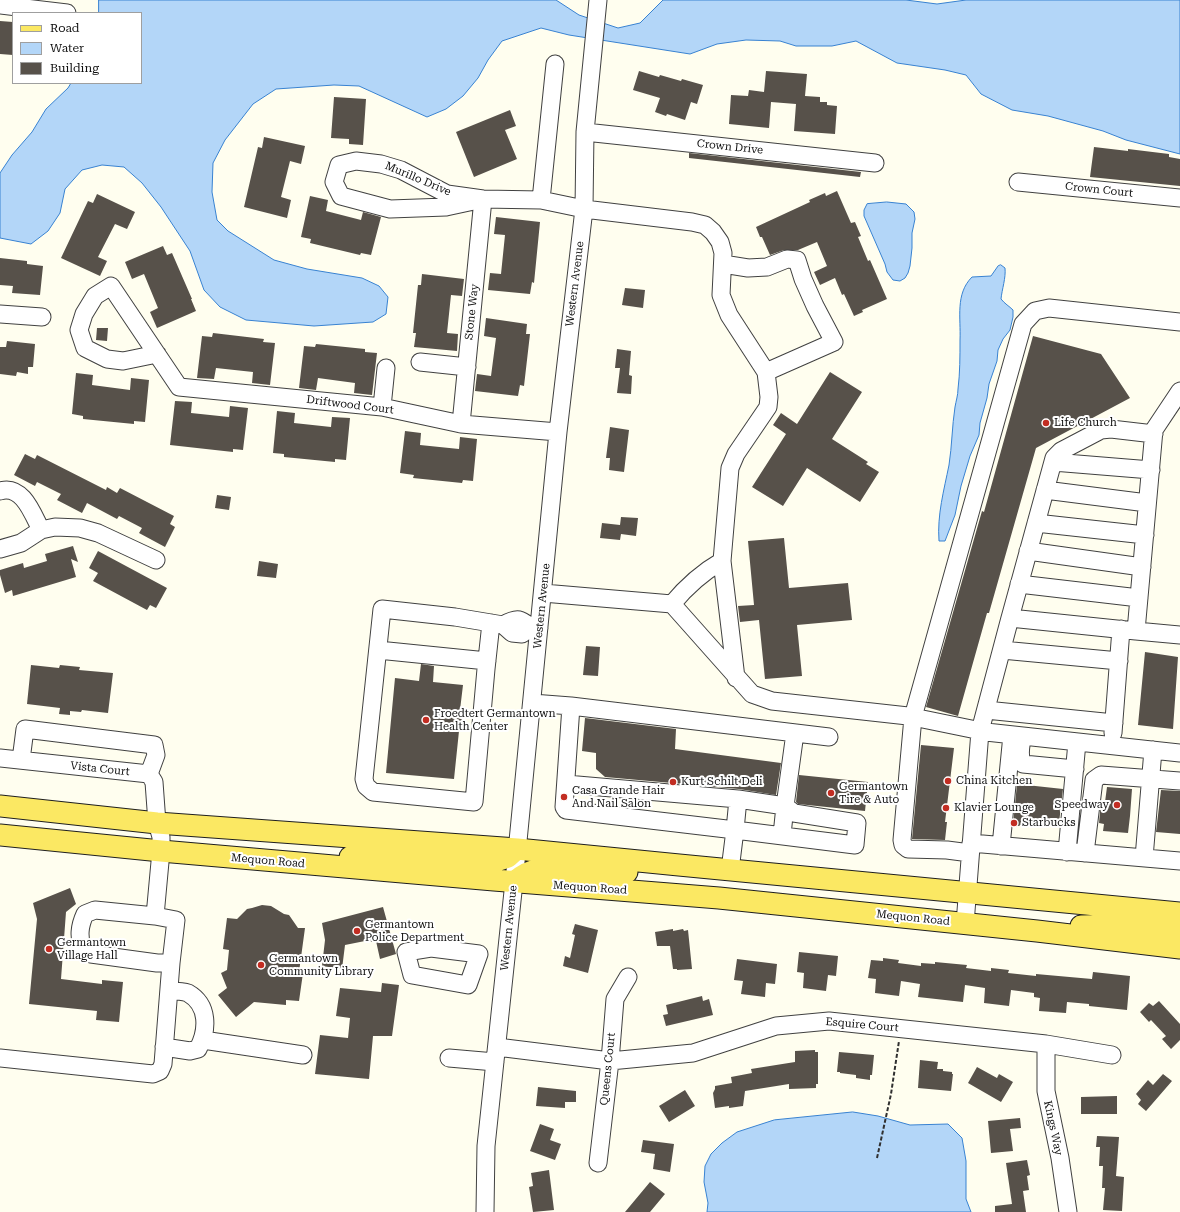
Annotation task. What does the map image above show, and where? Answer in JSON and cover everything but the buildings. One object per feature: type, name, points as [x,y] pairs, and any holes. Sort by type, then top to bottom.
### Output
[{"type":"main road","points":[[4,807],[157,823],[517,849],[1180,913]]},
{"type":"main road","name":"Mequon Road","points":[[0,836],[315,865],[727,899],[1037,931],[1180,948]]},
{"type":"main road","points":[[315,865],[349,857],[395,855],[493,862],[508,857],[517,849]]},
{"type":"main road","points":[[514,882],[529,871],[545,868],[588,872],[636,872],[679,865]]},
{"type":"main road","points":[[727,899],[730,870]]},
{"type":"main road","points":[[1037,931],[1084,925],[1128,925],[1180,930]]},
{"type":"street","points":[[0,5],[59,12]]},
{"type":"street","name":"Western Avenue","points":[[485,1212],[486,1146],[532,703],[535,628],[543,593],[558,432],[584,209],[585,132],[598,5]]},
{"type":"street","points":[[541,200],[555,64]]},
{"type":"street","name":"Crown Drive","points":[[585,132],[875,163]]},
{"type":"street","name":"Murillo Drive","points":[[483,199],[446,207],[390,209],[341,196],[334,182],[339,165],[356,161],[381,164],[401,170],[447,194],[483,199],[541,200],[584,209],[692,222],[705,226],[713,232],[720,242],[723,253],[721,294],[729,315],[766,372]]},
{"type":"street","name":"Crown Court","points":[[1018,182],[1180,198]]},
{"type":"street","name":"Stone Way","points":[[461,424],[483,199]]},
{"type":"street","points":[[723,264],[748,268],[767,267],[787,259],[797,260],[803,279],[815,306],[834,342],[766,372],[769,397],[768,407],[736,454],[730,468],[722,561],[736,678]]},
{"type":"street","name":"Driftwood Court","points":[[157,354],[123,361],[107,359],[85,348],[80,330],[84,314],[95,296],[111,286],[157,354],[179,387],[382,408],[461,424],[558,432]]},
{"type":"street","points":[[1180,322],[1049,308],[1035,311],[1023,324],[913,717],[902,840],[908,848],[947,850],[1001,846],[1180,861]]},
{"type":"street","points":[[0,314],[42,317]]},
{"type":"street","points":[[420,362],[467,367]]},
{"type":"street","points":[[382,408],[386,368]]},
{"type":"street","points":[[1112,746],[1119,661],[1139,598],[1154,430],[1180,391]]},
{"type":"street","points":[[964,924],[980,731],[1054,458],[1061,451],[1101,430],[1111,429],[1154,434]]},
{"type":"street","points":[[1053,462],[1151,470]]},
{"type":"street","points":[[1045,490],[1148,503]]},
{"type":"street","points":[[0,491],[13,491],[22,496],[41,530]]},
{"type":"street","points":[[1036,523],[1145,535]]},
{"type":"street","points":[[0,549],[21,543],[41,530],[55,527],[80,528],[98,532],[156,560]]},
{"type":"street","points":[[1028,551],[1142,567]]},
{"type":"street","points":[[672,604],[709,568],[722,561]]},
{"type":"street","points":[[1019,584],[1139,598]]},
{"type":"street","points":[[543,593],[672,604],[736,678],[752,694],[772,701],[913,717],[980,731],[1017,736],[1180,753]]},
{"type":"street","points":[[497,624],[487,661],[474,802],[373,792],[366,786],[364,779],[382,609],[456,616],[497,624],[512,633],[522,634],[535,628]]},
{"type":"street","points":[[1010,618],[1180,635]]},
{"type":"street","points":[[378,650],[487,661]]},
{"type":"street","points":[[1002,650],[1119,661]]},
{"type":"street","points":[[532,703],[571,706],[829,737]]},
{"type":"street","points":[[566,784],[738,800],[785,806],[794,813],[857,823],[856,845],[566,810],[564,807],[571,706]]},
{"type":"street","points":[[986,710],[1114,723]]},
{"type":"street","points":[[21,760],[25,730],[154,745],[156,755],[149,774],[154,782],[157,823],[161,837],[155,916]]},
{"type":"street","points":[[782,835],[795,733]]},
{"type":"street","points":[[1017,736],[1020,760],[1023,764],[1074,769]]},
{"type":"street","points":[[1001,846],[1017,736]]},
{"type":"street","points":[[1067,852],[1077,742]]},
{"type":"street","points":[[1144,858],[1153,750]]},
{"type":"street","name":"Vista Court","points":[[0,758],[149,774]]},
{"type":"street","points":[[1085,853],[1094,780],[1101,775],[1180,781]]},
{"type":"street","points":[[730,870],[738,800]]},
{"type":"street","points":[[0,1058],[153,1074],[160,1071],[163,1064],[176,920],[155,916],[95,910],[85,914],[79,936],[82,949],[91,954],[157,963],[171,963]]},
{"type":"street","points":[[479,954],[506,957]]},
{"type":"street","name":"Queens Court","points":[[598,1163],[610,1061],[615,999],[628,978]]},
{"type":"street","points":[[164,1047],[190,1051],[198,1049],[203,1040],[205,1019],[202,1007],[194,998],[186,993],[169,991]]},
{"type":"street","name":"Esquire Court","points":[[449,1058],[496,1054],[610,1061],[693,1053],[776,1026],[829,1021],[1046,1044],[1112,1055]]},
{"type":"street","points":[[203,1040],[303,1055]]},
{"type":"street","name":"Kings Way","points":[[1046,1044],[1046,1091],[1060,1158],[1068,1212]]},
{"type":"path","points":[[877,1158],[891,1094],[901,1028]]},
{"type":"water","points":[[99,0],[556,0],[579,15],[618,28],[640,23],[663,0],[906,0],[937,4],[966,0],[1180,0],[1180,154],[1126,140],[1103,131],[1048,116],[1012,110],[981,94],[966,75],[945,70],[897,63],[856,41],[832,46],[796,46],[780,41],[746,40],[717,44],[690,54],[569,35],[541,28],[502,41],[488,60],[478,78],[463,96],[446,109],[427,117],[359,86],[334,85],[276,89],[253,104],[225,140],[213,163],[212,192],[217,220],[228,231],[274,260],[307,269],[362,278],[379,286],[388,297],[386,314],[373,322],[314,326],[246,320],[220,307],[204,290],[190,251],[161,207],[142,183],[124,167],[102,165],[82,170],[65,189],[60,213],[48,231],[31,244],[0,238],[0,173],[12,155],[32,132],[46,109],[70,84],[142,84],[142,12],[99,12]]},
{"type":"water","points":[[887,202],[906,204],[914,212],[915,219],[912,233],[910,266],[905,278],[900,281],[893,280],[887,272],[864,216],[864,210],[867,204]]},
{"type":"water","points":[[1001,265],[1005,268],[1005,272],[1001,299],[1013,310],[1013,317],[1010,330],[1003,339],[998,350],[997,361],[989,384],[980,423],[979,435],[970,456],[961,486],[955,515],[945,541],[939,541],[940,512],[949,465],[958,391],[961,299],[963,291],[972,277],[991,276],[998,266]]},
{"type":"water","points":[[853,1112],[878,1116],[910,1125],[948,1124],[962,1138],[966,1161],[966,1199],[971,1212],[707,1212],[708,1203],[704,1182],[705,1166],[711,1154],[722,1143],[737,1132],[774,1120]]},
{"type":"place","name":"Life Church","points":[[1046,423]]},
{"type":"place","name":"Froedtert Germantown Health Center","points":[[426,720]]},
{"type":"place","name":"China Kitchen","points":[[948,781]]},
{"type":"place","name":"Kurt Schilt Deli","points":[[673,782]]},
{"type":"place","name":"Germantown Tire & Auto","points":[[831,793]]},
{"type":"place","name":"Casa Grande Hair And Nail Salon","points":[[564,797]]},
{"type":"place","name":"Speedway","points":[[1117,805]]},
{"type":"place","name":"Klavier Lounge","points":[[946,808]]},
{"type":"place","name":"Starbucks","points":[[1014,823]]},
{"type":"place","name":"Germantown Police Department","points":[[357,931]]},
{"type":"place","name":"Germantown Village Hall","points":[[49,949]]},
{"type":"place","name":"Germantown Community Library","points":[[261,965]]}]
